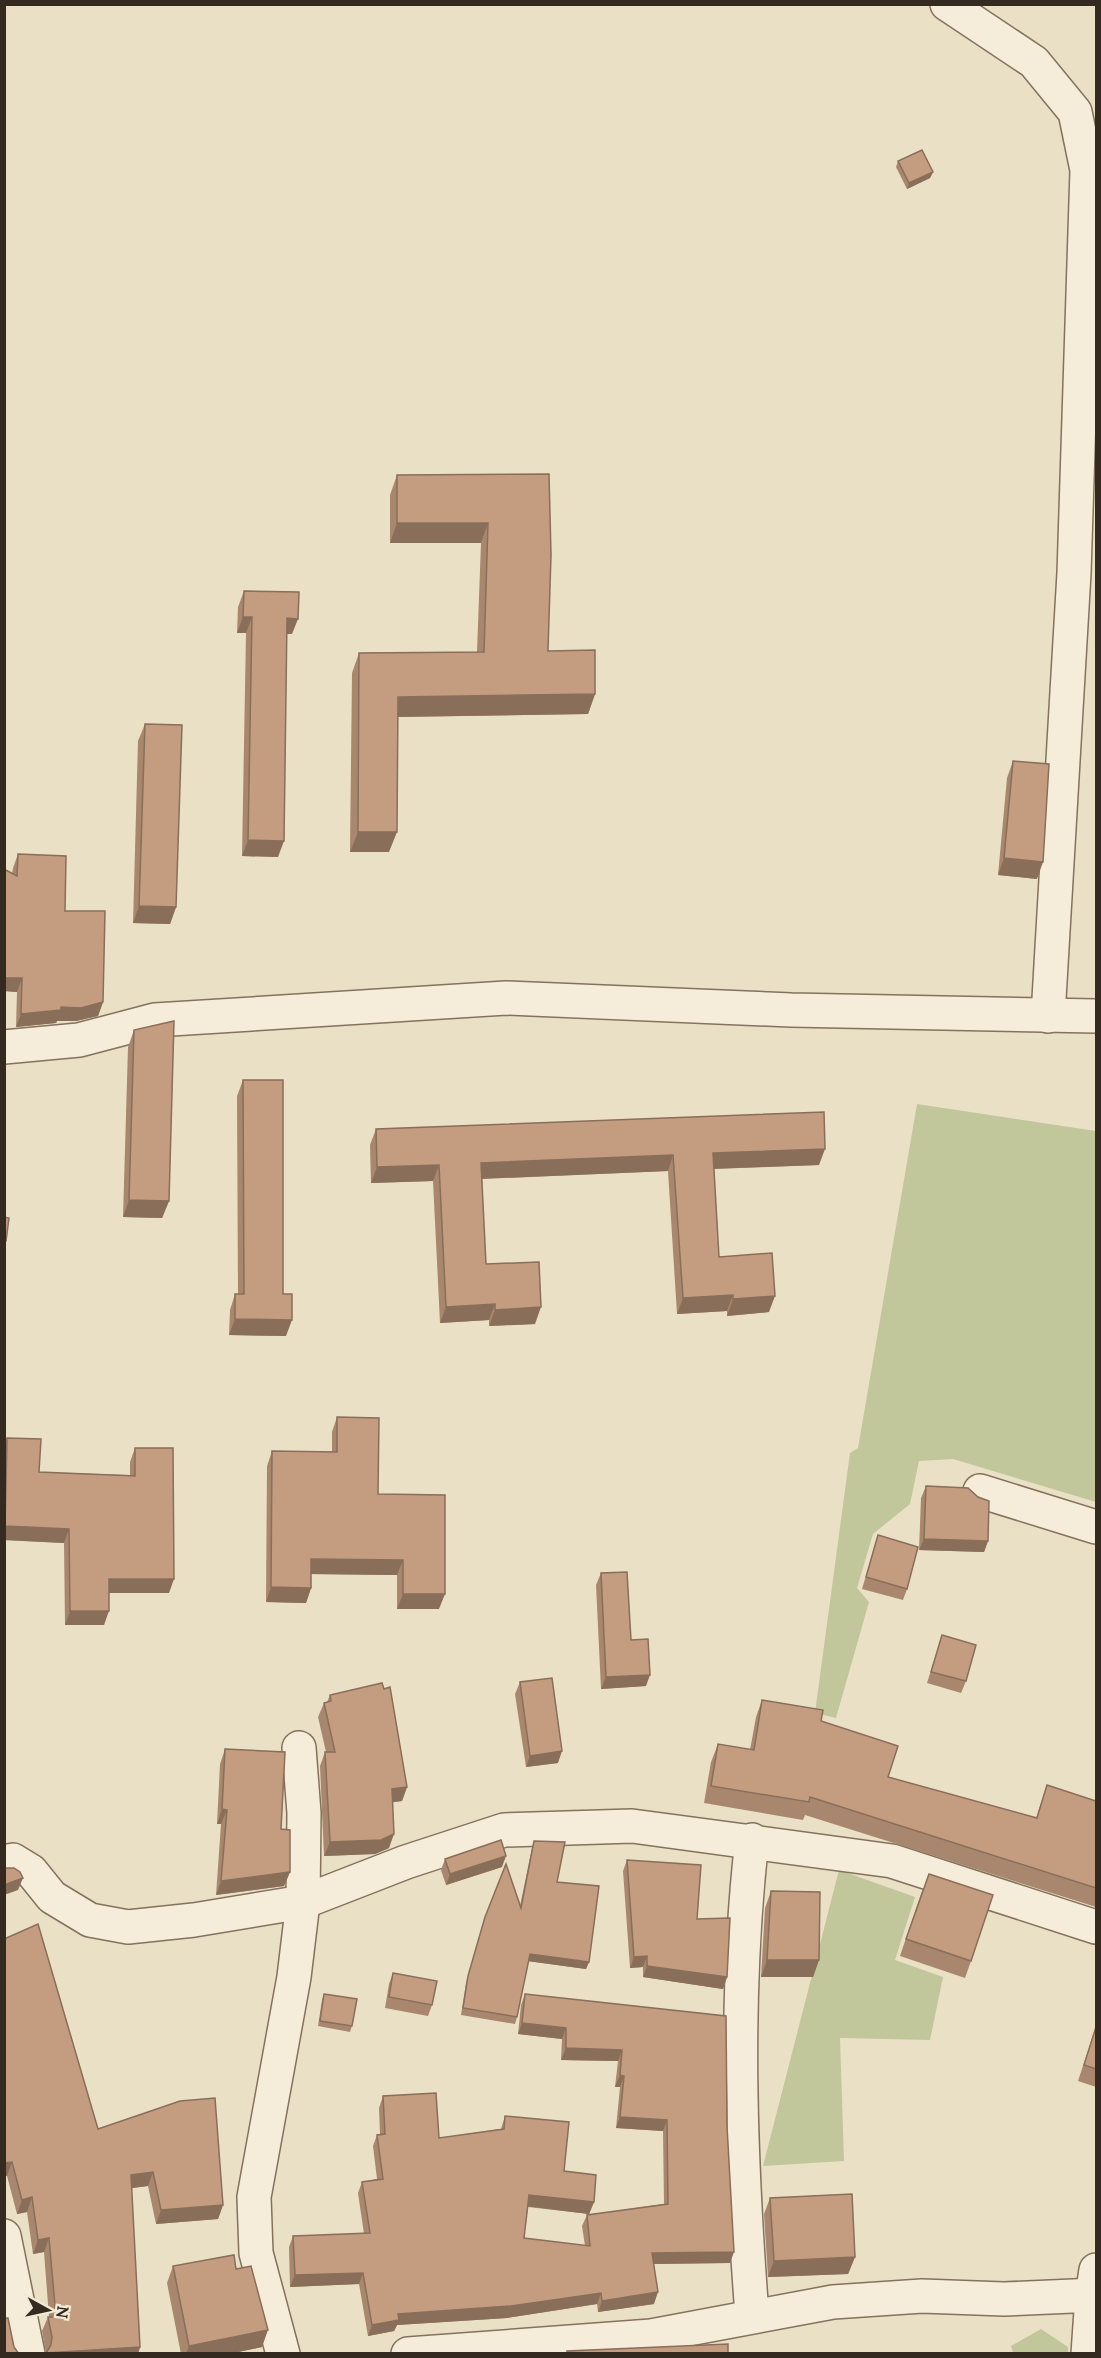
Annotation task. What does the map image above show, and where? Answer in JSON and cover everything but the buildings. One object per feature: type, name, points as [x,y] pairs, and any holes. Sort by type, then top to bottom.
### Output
[{"type":"street","points":[[947,4],[1034,62],[1075,112],[1087,170],[1074,573],[1048,1016]]},
{"type":"street","points":[[4,1047],[79,1040],[155,1020],[506,998],[791,1010],[1096,1016]]},
{"type":"street","points":[[980,1491],[1096,1527]]},
{"type":"street","points":[[283,2354],[276,2337],[256,2253],[254,2197],[294,1977],[303,1902],[304,1813],[299,1748]]},
{"type":"street","points":[[4,1862],[13,1860],[31,1871],[52,1897],[90,1920],[128,1927],[194,1920],[303,1902],[406,1862],[504,1830],[632,1826],[752,1840],[892,1861],[1096,1927]]},
{"type":"street","points":[[752,1840],[743,1913],[742,2049],[743,2196],[753,2315]]},
{"type":"street","points":[[4,2236],[28,2354]]},
{"type":"street","points":[[408,2354],[651,2336],[753,2315],[833,2302],[922,2296],[1004,2299],[1095,2287],[1088,2354]]},
{"type":"green space","points":[[917,1104],[1096,1131],[1096,1502],[953,1459],[919,1461],[910,1504],[873,1534],[857,1588],[869,1602],[836,1718],[815,1713],[850,1453],[858,1448]]},
{"type":"green space","points":[[839,1870],[915,1897],[895,1960],[943,1977],[930,2040],[840,2038],[844,2161],[763,2166]]},
{"type":"green space","points":[[1041,2329],[1068,2347],[1068,2353],[1013,2353],[1011,2346]]}]
